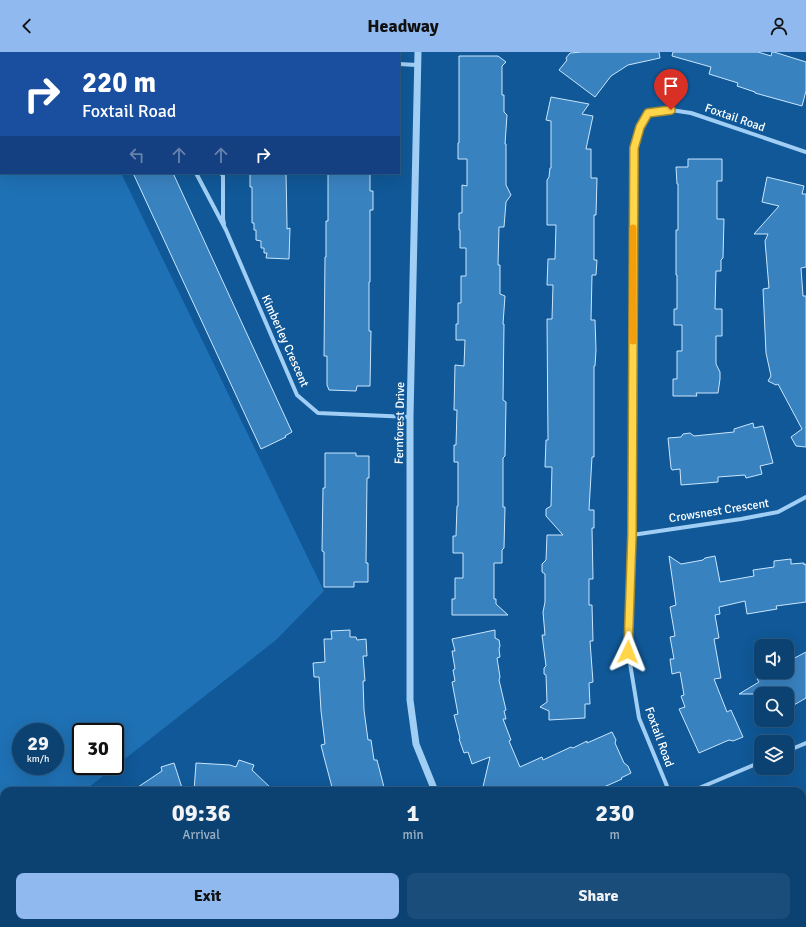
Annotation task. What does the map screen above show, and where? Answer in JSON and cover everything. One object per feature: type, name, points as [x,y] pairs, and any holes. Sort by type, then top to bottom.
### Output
[{"type":"street","points":[[145,52],[239,52]]},
{"type":"street","name":"Fernforest Drive","points":[[418,52],[410,417],[410,700],[416,744],[433,787]]},
{"type":"street","points":[[400,64],[418,65]]},
{"type":"street","name":"Foxtail Road","points":[[667,787],[639,718],[628,652],[632,535],[634,148],[640,127],[648,113],[671,110],[691,113],[806,152]]},
{"type":"street","name":"Kimberley Crescent","points":[[197,174],[226,230],[297,395],[318,413],[410,417]]},
{"type":"street","name":"Kimberley Crescent","points":[[222,174],[223,176],[223,218],[226,230]]},
{"type":"street","name":"Crowsnest Crescent","points":[[632,535],[778,512],[806,497]]},
{"type":"street","points":[[794,748],[806,743]]},
{"type":"street","points":[[702,787],[754,765]]},
{"type":"shaded area","points":[[0,174],[121,174],[324,591],[276,640],[124,760],[124,723],[72,723],[72,775],[104,775],[89,787],[0,787]]},
{"type":"building","points":[[659,52],[660,58],[628,65],[611,76],[595,97],[559,70],[567,60],[566,58],[570,53]]},
{"type":"building","points":[[673,52],[758,52],[771,56],[772,52],[774,52],[806,62],[806,91],[802,106],[755,93],[737,86],[738,83],[709,74],[711,67],[672,56]]},
{"type":"building","points":[[459,56],[498,56],[506,62],[502,66],[502,95],[504,95],[504,112],[507,115],[505,144],[506,185],[511,195],[506,202],[504,227],[499,227],[498,265],[500,265],[500,294],[505,296],[503,324],[503,400],[506,402],[505,456],[503,458],[503,507],[505,507],[502,563],[494,563],[494,599],[496,599],[496,604],[508,615],[452,615],[452,599],[455,599],[455,578],[463,578],[463,553],[453,553],[453,536],[456,536],[458,506],[458,462],[454,462],[457,410],[454,410],[455,365],[464,366],[465,340],[456,340],[456,324],[458,324],[458,303],[461,303],[461,276],[466,276],[466,248],[460,248],[459,230],[459,213],[462,213],[462,185],[467,186],[467,159],[458,159]]},
{"type":"building","points":[[551,97],[589,104],[582,114],[593,116],[586,149],[591,149],[591,178],[597,178],[596,215],[594,215],[594,260],[597,260],[596,275],[592,275],[591,320],[595,320],[596,350],[594,366],[594,457],[592,457],[589,510],[594,510],[594,528],[592,528],[593,579],[589,579],[589,605],[592,605],[593,641],[590,641],[593,682],[589,683],[590,704],[585,704],[585,718],[549,720],[549,711],[540,707],[547,702],[546,675],[544,674],[544,668],[546,666],[542,635],[545,635],[543,612],[545,602],[545,574],[542,572],[542,564],[546,560],[547,535],[563,535],[546,516],[546,509],[551,506],[552,467],[545,467],[546,440],[548,440],[547,319],[552,319],[553,285],[547,285],[548,259],[555,259],[556,225],[547,225],[547,180],[551,168],[551,121],[546,120]]},
{"type":"building","points":[[688,159],[722,159],[722,181],[717,181],[717,219],[724,219],[723,258],[721,260],[721,271],[716,271],[715,309],[722,309],[722,336],[716,336],[716,364],[720,372],[720,379],[718,393],[696,393],[697,396],[673,396],[673,379],[677,379],[677,351],[682,351],[682,325],[674,325],[674,309],[677,309],[676,230],[678,230],[678,184],[676,167],[688,167]]},
{"type":"building","points":[[133,174],[173,174],[292,432],[285,436],[286,437],[261,449]]},
{"type":"building","points":[[250,174],[286,174],[287,229],[290,228],[289,259],[266,258],[267,253],[264,253],[264,248],[261,248],[261,241],[256,240],[256,230],[254,230],[254,223],[252,223],[252,187],[250,187]]},
{"type":"building","points":[[328,174],[370,174],[370,191],[373,191],[373,210],[370,210],[370,386],[357,386],[356,391],[329,390],[327,385],[327,356],[324,356],[326,221],[328,221]]},
{"type":"building","points":[[767,177],[804,186],[802,194],[806,194],[806,267],[801,268],[803,296],[806,296],[806,447],[796,446],[791,437],[802,429],[778,384],[776,385],[768,381],[771,376],[766,353],[763,289],[769,288],[765,241],[768,234],[754,234],[779,206],[762,202]]},
{"type":"building","points":[[753,423],[754,428],[763,426],[773,463],[760,466],[762,474],[746,478],[745,475],[718,477],[718,482],[681,485],[680,469],[672,470],[671,468],[668,438],[681,437],[683,434],[690,433],[694,436],[734,432],[734,429]]},
{"type":"building","points":[[325,453],[356,453],[356,456],[369,456],[369,478],[367,478],[366,563],[368,563],[368,582],[354,582],[354,587],[324,587],[324,552],[322,551]]},
{"type":"building","points":[[669,556],[681,564],[715,556],[720,582],[754,576],[753,570],[774,567],[774,561],[791,559],[791,564],[806,564],[806,602],[776,606],[777,609],[747,614],[745,601],[719,607],[720,614],[715,615],[719,638],[714,639],[721,678],[714,679],[727,712],[731,710],[743,737],[733,741],[729,740],[699,753],[679,709],[685,707],[681,696],[684,695],[680,672],[672,674],[670,659],[674,659],[670,637],[675,636],[670,607],[676,605]]},
{"type":"building","points":[[350,630],[350,637],[356,637],[357,640],[366,639],[367,656],[363,656],[365,681],[363,681],[364,710],[368,740],[371,740],[374,760],[377,760],[384,787],[332,787],[321,745],[325,744],[319,677],[314,677],[313,663],[325,662],[324,639],[332,639],[331,631]]},
{"type":"building","points":[[495,630],[495,638],[499,640],[500,646],[500,657],[497,658],[500,677],[499,680],[506,710],[504,711],[506,719],[503,719],[511,740],[509,741],[520,767],[542,757],[543,760],[571,747],[573,748],[587,741],[587,743],[612,732],[624,763],[628,766],[631,773],[604,787],[483,787],[490,757],[472,764],[468,752],[464,753],[459,739],[454,715],[458,714],[452,682],[455,681],[453,670],[455,669],[452,651],[455,651],[452,639]]},
{"type":"building","points":[[806,652],[806,698],[794,705],[794,687],[754,687],[754,694],[739,694],[759,682],[757,679],[794,679],[794,658]]},
{"type":"building","points":[[239,760],[254,765],[252,770],[270,787],[194,787],[196,763],[230,765],[236,767]]},
{"type":"building","points":[[174,763],[182,787],[138,787],[162,771],[161,767]]},
{"type":"slow traffic","points":[[633,228],[633,341]]},
{"type":"route","points":[[628,652],[632,535],[634,148],[640,127],[648,113],[671,110]]}]
